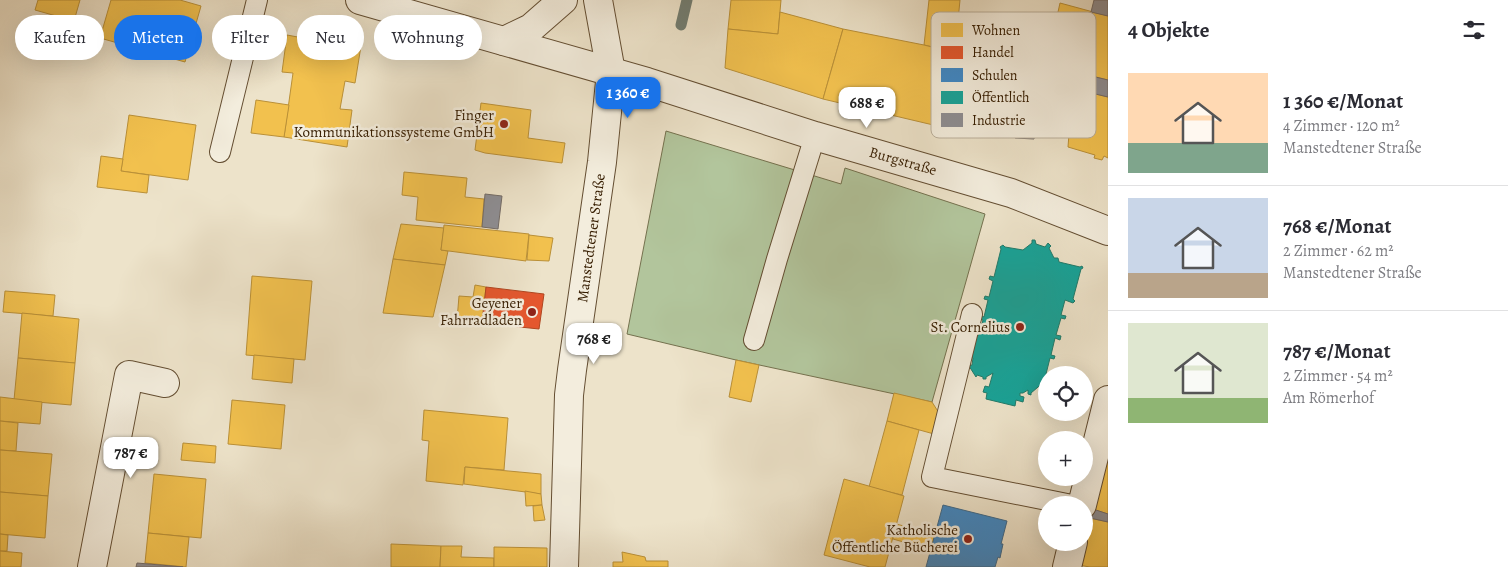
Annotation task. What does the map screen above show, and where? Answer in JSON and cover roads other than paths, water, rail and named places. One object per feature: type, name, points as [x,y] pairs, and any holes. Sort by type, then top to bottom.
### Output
[{"type":"street","name":"Burgstraße","points":[[360,0],[647,82],[815,136],[1011,192],[1108,230]]},
{"type":"street","points":[[504,41],[531,28],[563,0]]},
{"type":"street","name":"Manstedtener Straße","points":[[564,567],[569,395],[602,162],[611,72],[598,0]]},
{"type":"street","points":[[92,567],[129,375],[165,383]]},
{"type":"street","points":[[1084,496],[1108,400]]},
{"type":"street","points":[[1067,567],[1071,551]]},
{"type":"lane","points":[[220,152],[257,0]]},
{"type":"lane","points":[[754,340],[776,259],[815,136]]},
{"type":"lane","points":[[972,314],[932,477],[1038,498]]},
{"type":"waterway","points":[[681,25],[687,0]]},
{"type":"place","name":"Finger Kommunikationssysteme GmbH","points":[[504,124]]},
{"type":"place","name":"Geyener Fahrradladen","points":[[532,312]]},
{"type":"place","name":"St. Cornelius","points":[[1020,327]]},
{"type":"place","name":"Katholische Öffentliche Bücherei","points":[[968,539]]}]
